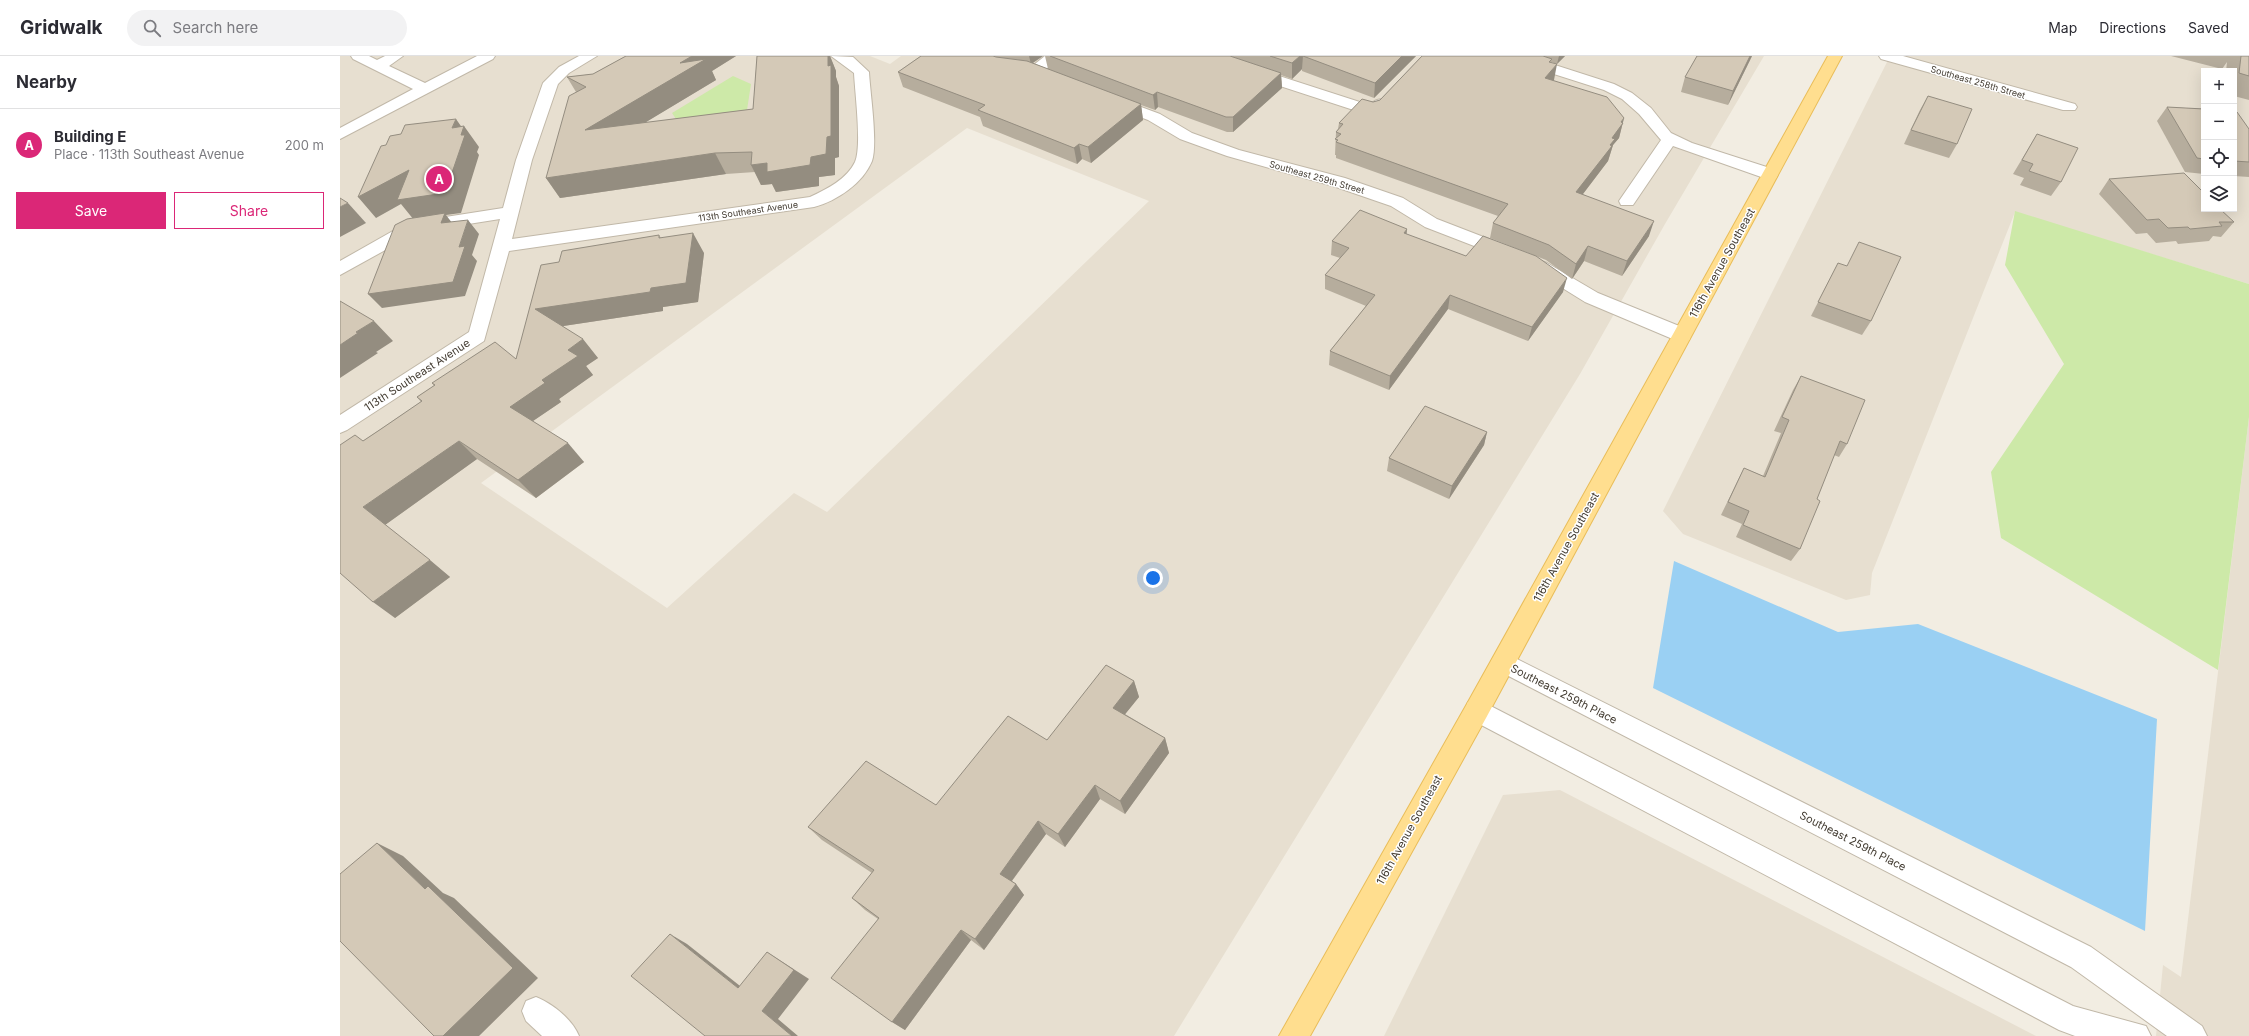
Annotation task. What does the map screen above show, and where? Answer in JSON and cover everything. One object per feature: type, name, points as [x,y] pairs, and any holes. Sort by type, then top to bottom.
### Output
[{"type":"main road","name":"116th Avenue Southeast","points":[[1294,1036],[1477,710],[1835,56]]},
{"type":"street","points":[[358,56],[425,89]]},
{"type":"street","points":[[377,66],[396,56]]},
{"type":"street","points":[[340,134],[488,56]]},
{"type":"street","name":"113th Southeast Avenue","points":[[340,425],[477,336],[524,160],[551,83],[564,70],[590,56]]},
{"type":"street","name":"113th Southeast Avenue","points":[[500,246],[814,202],[832,194],[855,176],[865,159],[861,72],[848,60],[838,56]]},
{"type":"street","points":[[1055,56],[1027,71],[1072,86]]},
{"type":"street","points":[[1202,56],[1372,111],[1388,95]]},
{"type":"street","points":[[1512,56],[1609,87],[1627,96],[1645,110],[1665,136],[1686,146],[1770,174]]},
{"type":"street","name":"Southeast 258th Street","points":[[1886,56],[2070,107]]},
{"type":"street","name":"Southeast 259th Street","points":[[1102,97],[1154,117],[1186,136],[1233,153],[1339,182],[1397,202],[1431,223],[1466,238],[1539,265],[1561,282],[1606,306],[1682,335]]},
{"type":"street","points":[[1627,202],[1670,138]]},
{"type":"street","points":[[340,269],[413,227],[509,212]]},
{"type":"street","name":"Southeast 259th Place","points":[[1503,662],[2081,957],[2192,1036]]},
{"type":"street","points":[[1477,710],[2069,1020],[2136,1036]]},
{"type":"street","points":[[536,1010],[564,1036]]},
{"type":"shaded area","points":[[340,56],[870,56],[890,64],[901,56],[1764,56],[1665,224],[1580,374],[1174,1036],[340,1036]],"holes":[[[967,128],[1149,201],[827,512],[794,493],[667,608],[481,483]]]},
{"type":"shaded area","points":[[1890,56],[2249,56],[2249,284],[2015,212],[1872,573],[1870,595],[1846,600],[1683,534],[1663,511]]},
{"type":"shaded area","points":[[2249,417],[2249,1036],[2156,1036],[2163,965],[2181,977]]},
{"type":"shaded area","points":[[1560,790],[2036,1036],[1384,1036],[1503,795]]},
{"type":"green space","points":[[733,76],[751,84],[747,110],[682,128],[672,113]]},
{"type":"green space","points":[[2015,211],[2249,284],[2249,417],[2218,670],[2001,538],[1991,472],[2064,364],[2005,265]]},
{"type":"water","points":[[1674,561],[1838,632],[1918,624],[2157,719],[2145,931],[1653,688]]},
{"type":"building","points":[[626,56],[692,56],[680,63],[706,59],[585,130],[753,109],[757,56],[828,56],[828,66],[831,65],[831,136],[827,137],[826,154],[811,157],[810,165],[767,172],[767,163],[751,165],[752,152],[715,153],[546,178],[569,96],[586,87],[567,77],[593,74]]},
{"type":"building","points":[[921,56],[993,56],[1027,61],[1141,104],[1088,147],[1079,144],[1074,148],[978,110],[985,105],[898,72]]},
{"type":"building","points":[[1050,56],[1230,56],[1281,73],[1233,117],[1226,117],[1157,92],[1153,95]]},
{"type":"building","points":[[1270,56],[1300,56],[1292,63]]},
{"type":"building","points":[[1303,56],[1402,56],[1375,83]]},
{"type":"building","points":[[1422,56],[1543,56],[1552,59],[1549,62],[1557,64],[1545,78],[1607,97],[1624,118],[1621,122],[1623,123],[1612,138],[1615,139],[1610,145],[1612,146],[1576,192],[1654,221],[1627,261],[1588,246],[1576,264],[1549,245],[1493,223],[1508,204],[1336,142],[1338,140],[1335,139],[1341,134],[1336,132],[1343,124],[1339,123],[1362,99],[1373,102],[1380,100]]},
{"type":"building","points":[[1697,56],[1750,56],[1733,91],[1685,77]]},
{"type":"building","points":[[2241,56],[2249,56],[2249,76],[2239,73]]},
{"type":"building","points":[[1928,96],[1972,109],[1957,144],[1911,130]]},
{"type":"building","points":[[2167,107],[2201,109],[2201,159],[2197,158]]},
{"type":"building","points":[[2237,112],[2249,129],[2249,162],[2237,161]]},
{"type":"building","points":[[456,119],[452,128],[464,126],[461,135],[465,135],[445,193],[397,200],[409,170],[358,197],[381,146],[386,145],[390,136],[401,134],[405,125]]},
{"type":"building","points":[[2037,134],[2078,148],[2061,182],[2029,171],[2033,164],[2022,160]]},
{"type":"building","points":[[2184,173],[2201,190],[2201,212],[2223,212],[2234,222],[2219,222],[2222,226],[2190,229],[2188,227],[2168,228],[2159,219],[2147,220],[2109,179]]},
{"type":"building","points":[[340,198],[348,203],[340,207]]},
{"type":"building","points":[[1360,210],[1407,229],[1404,233],[1466,256],[1483,236],[1536,256],[1567,278],[1532,327],[1450,295],[1390,376],[1330,351],[1375,295],[1325,275],[1349,248],[1332,241]]},
{"type":"building","points":[[445,213],[441,223],[468,220],[459,247],[465,246],[453,282],[368,294],[395,225],[407,219]]},
{"type":"building","points":[[693,233],[686,283],[651,288],[650,292],[535,309],[583,339],[568,350],[578,356],[542,380],[545,383],[510,407],[568,443],[518,480],[459,441],[363,507],[430,560],[373,602],[340,573],[340,445],[355,435],[363,441],[422,401],[417,397],[435,385],[432,383],[495,342],[516,359],[541,265],[559,262],[562,251],[659,235],[659,238]]},
{"type":"building","points":[[1859,242],[1901,257],[1871,321],[1818,302],[1838,263],[1847,266]]},
{"type":"building","points":[[340,301],[374,321],[356,332],[358,333],[340,345]]},
{"type":"building","points":[[1801,376],[1865,400],[1847,444],[1840,441],[1817,499],[1820,501],[1800,549],[1743,525],[1749,511],[1728,502],[1744,468],[1765,477],[1789,420],[1782,417]]},
{"type":"building","points":[[1425,406],[1487,432],[1452,486],[1389,458]]},
{"type":"building","points":[[1106,665],[1134,681],[1113,708],[1165,738],[1120,801],[1095,785],[1058,834],[1038,821],[1000,874],[1016,884],[975,939],[961,930],[892,1022],[831,978],[879,918],[852,898],[874,870],[808,827],[866,761],[936,805],[1008,716],[1047,740]]},
{"type":"building","points":[[377,843],[425,889],[428,886],[513,968],[443,1036],[434,1036],[340,941],[340,874]]},
{"type":"building","points":[[670,934],[738,988],[767,952],[794,970],[762,1011],[792,1036],[705,1036],[631,976]]},
{"type":"place","name":"Building E","points":[[439,179]]}]
